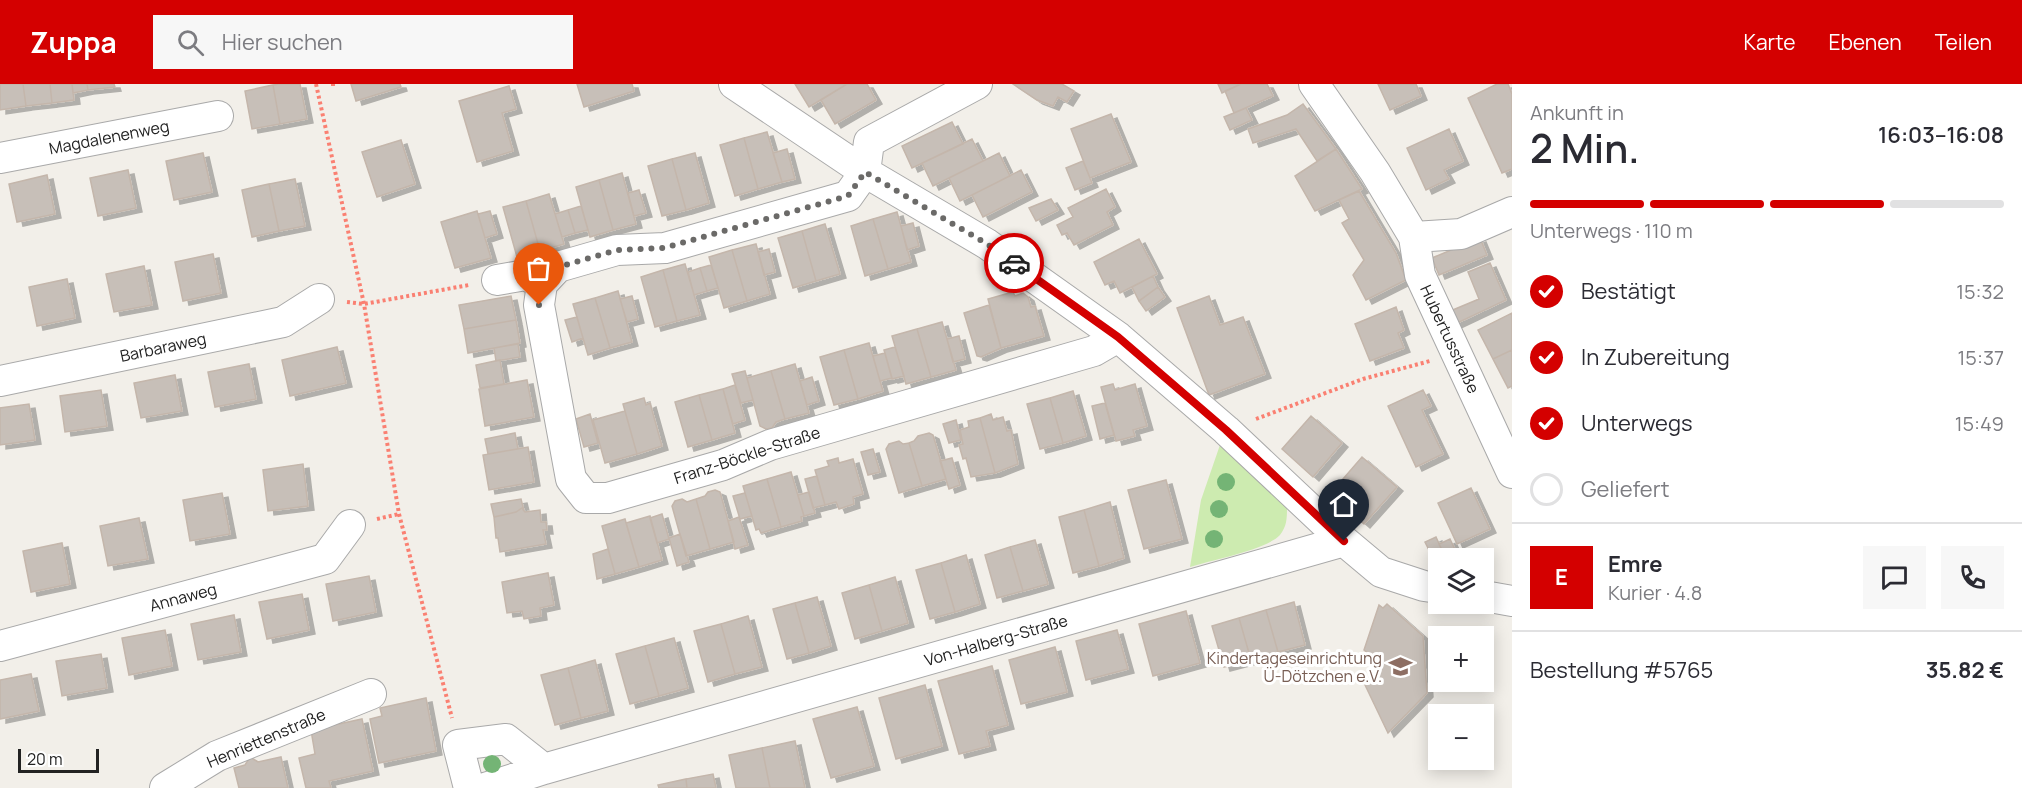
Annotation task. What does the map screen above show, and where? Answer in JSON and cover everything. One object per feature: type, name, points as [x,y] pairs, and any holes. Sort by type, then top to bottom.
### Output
[{"type":"street","points":[[734,84],[865,172],[987,244],[1118,337],[1226,430],[1344,541],[1381,572],[1428,587]]},
{"type":"street","points":[[497,280],[526,275],[542,284],[558,267],[617,250],[664,248],[848,196],[865,172],[869,142],[976,84]]},
{"type":"street","name":"Hubertusstraße","points":[[1314,84],[1375,172],[1414,237],[1420,275],[1512,473]]},
{"type":"street","name":"Magdalenenweg","points":[[0,158],[218,116]]},
{"type":"street","points":[[1414,237],[1461,234],[1512,212]]},
{"type":"street","name":"Franz-Böckle-Straße","points":[[542,284],[539,305],[571,479],[586,498],[608,498],[723,465],[770,445],[1094,351],[1118,337]]},
{"type":"street","name":"Barbaraweg","points":[[0,381],[283,322],[319,299]]},
{"type":"street","name":"Annaweg","points":[[0,646],[325,559],[350,525]]},
{"type":"street","name":"Von-Halberg-Straße","points":[[485,788],[544,769],[1344,541]]},
{"type":"street","points":[[1494,598],[1512,601]]},
{"type":"street","name":"Henriettenstraße","points":[[165,788],[217,756],[371,694]]},
{"type":"street","points":[[469,788],[458,745],[506,739],[544,769]]},
{"type":"path","points":[[316,84],[364,304],[399,514],[458,745]]},
{"type":"path","points":[[319,299],[364,304],[497,280]]},
{"type":"path","points":[[1226,430],[1363,380],[1457,353]]},
{"type":"green space","points":[[1221,442],[1287,507],[1286,522],[1280,535],[1263,545],[1190,567],[1201,500]]},
{"type":"building","points":[[0,84],[23,84],[26,106],[0,110]]},
{"type":"building","points":[[23,84],[50,84],[52,103],[26,106]]},
{"type":"building","points":[[50,84],[72,84],[74,100],[52,103]]},
{"type":"building","points":[[72,84],[87,84],[88,90],[73,93]]},
{"type":"building","points":[[87,84],[114,84],[115,87],[88,90]]},
{"type":"building","points":[[300,84],[307,119],[280,124],[273,85]]},
{"type":"building","points":[[351,84],[400,84],[401,87],[356,101]]},
{"type":"building","points":[[577,84],[632,84],[634,91],[584,107]]},
{"type":"building","points":[[795,84],[847,84],[809,107]]},
{"type":"building","points":[[847,84],[867,84],[876,100],[835,124],[821,100]]},
{"type":"building","points":[[1013,84],[1062,84],[1074,91],[1067,102],[1058,97],[1053,106],[1037,100]]},
{"type":"building","points":[[1218,84],[1241,84],[1222,93]]},
{"type":"building","points":[[1241,84],[1267,84],[1273,96],[1234,113],[1225,91]]},
{"type":"building","points":[[1378,84],[1416,84],[1421,96],[1390,110]]},
{"type":"building","points":[[1497,84],[1508,84],[1512,94],[1512,169],[1502,173],[1468,98]]},
{"type":"building","points":[[273,85],[280,124],[252,129],[245,91]]},
{"type":"building","points":[[509,86],[516,109],[502,113],[513,151],[477,162],[459,101]]},
{"type":"building","points":[[1303,104],[1336,149],[1317,161],[1296,129],[1253,143],[1248,129],[1287,115]]},
{"type":"building","points":[[1246,108],[1252,120],[1230,130],[1224,117]]},
{"type":"building","points":[[1111,114],[1131,162],[1090,178],[1071,129]]},
{"type":"building","points":[[952,122],[963,144],[912,168],[902,146]]},
{"type":"building","points":[[1449,129],[1463,161],[1444,170],[1449,179],[1426,190],[1407,148]]},
{"type":"building","points":[[767,132],[782,182],[758,189],[744,138]]},
{"type":"building","points":[[744,138],[758,189],[735,196],[720,145]]},
{"type":"building","points":[[972,139],[983,161],[933,186],[922,163]]},
{"type":"building","points":[[401,140],[415,184],[377,197],[362,152]]},
{"type":"building","points":[[787,149],[795,179],[782,182],[773,153]]},
{"type":"building","points":[[1336,149],[1362,189],[1315,211],[1295,176]]},
{"type":"building","points":[[203,153],[212,192],[174,200],[166,161]]},
{"type":"building","points":[[695,153],[709,203],[686,210],[672,159]]},
{"type":"building","points":[[999,153],[1010,176],[960,201],[949,178]]},
{"type":"building","points":[[672,159],[686,210],[662,216],[648,166]]},
{"type":"building","points":[[1083,161],[1092,183],[1075,190],[1066,168]]},
{"type":"building","points":[[128,170],[136,208],[98,216],[90,178]]},
{"type":"building","points":[[1021,170],[1032,192],[983,217],[972,195]]},
{"type":"building","points":[[622,173],[636,224],[613,230],[599,180]]},
{"type":"building","points":[[47,175],[55,214],[17,222],[9,184]]},
{"type":"building","points":[[295,179],[305,226],[279,231],[269,184]]},
{"type":"building","points":[[599,180],[613,230],[590,237],[576,187]]},
{"type":"building","points":[[269,184],[279,231],[252,237],[242,190]]},
{"type":"building","points":[[1106,189],[1115,207],[1107,212],[1113,225],[1074,245],[1067,233],[1062,235],[1057,225],[1073,217],[1068,208]]},
{"type":"building","points":[[639,190],[646,213],[634,216],[628,193]]},
{"type":"building","points":[[1359,191],[1396,253],[1406,280],[1366,300],[1353,275],[1364,260],[1342,223],[1349,219],[1339,200]]},
{"type":"building","points":[[549,194],[564,244],[540,251],[526,201]]},
{"type":"building","points":[[1051,199],[1058,210],[1036,221],[1029,208]]},
{"type":"building","points":[[526,201],[540,251],[517,257],[503,207]]},
{"type":"building","points":[[581,206],[588,230],[575,233],[568,210]]},
{"type":"building","points":[[568,210],[575,233],[562,237],[555,214]]},
{"type":"building","points":[[477,211],[491,258],[455,268],[441,222]]},
{"type":"building","points":[[490,211],[497,234],[485,238],[478,214]]},
{"type":"building","points":[[897,212],[911,262],[888,269],[873,219]]},
{"type":"building","points":[[873,219],[888,269],[865,276],[851,226]]},
{"type":"building","points":[[913,223],[919,246],[907,250],[901,226]]},
{"type":"building","points":[[825,224],[840,274],[816,281],[802,231]]},
{"type":"building","points":[[802,231],[816,281],[793,288],[778,238]]},
{"type":"building","points":[[1480,238],[1487,255],[1439,275],[1432,258]]},
{"type":"building","points":[[1139,239],[1157,274],[1120,293],[1114,281],[1105,285],[1094,262]]},
{"type":"building","points":[[756,244],[770,294],[747,301],[732,250]]},
{"type":"building","points":[[769,249],[775,272],[764,275],[758,252]]},
{"type":"building","points":[[732,250],[747,301],[724,308],[709,257]]},
{"type":"building","points":[[213,254],[221,293],[183,301],[175,262]]},
{"type":"building","points":[[1490,263],[1506,300],[1453,325],[1448,312],[1479,299],[1468,272]]},
{"type":"building","points":[[685,264],[700,315],[677,321],[663,270]]},
{"type":"building","points":[[711,265],[718,288],[707,291],[700,268]]},
{"type":"building","points":[[144,266],[152,305],[114,312],[106,274]]},
{"type":"building","points":[[700,268],[707,291],[694,295],[688,272]]},
{"type":"building","points":[[663,270],[677,321],[655,327],[641,277]]},
{"type":"building","points":[[1153,276],[1158,287],[1139,301],[1132,287]]},
{"type":"building","points":[[67,279],[75,318],[37,326],[29,287]]},
{"type":"building","points":[[1158,287],[1165,297],[1146,311],[1139,301]]},
{"type":"building","points":[[618,291],[632,342],[610,348],[595,298]]},
{"type":"building","points":[[1013,292],[1015,296],[1023,293],[1028,297],[1031,307],[1035,306],[1044,336],[1001,348],[988,299]]},
{"type":"building","points":[[511,296],[516,320],[464,329],[459,305]]},
{"type":"building","points":[[632,296],[638,319],[627,322],[620,299]]},
{"type":"building","points":[[1209,296],[1220,325],[1243,317],[1265,374],[1209,395],[1177,308]]},
{"type":"building","points":[[595,298],[610,348],[588,355],[573,304]]},
{"type":"building","points":[[989,305],[1001,348],[981,357],[977,356],[964,313]]},
{"type":"building","points":[[1396,307],[1404,330],[1398,333],[1404,348],[1370,361],[1355,324]]},
{"type":"building","points":[[1512,313],[1512,350],[1493,359],[1478,330]]},
{"type":"building","points":[[577,317],[583,338],[572,342],[565,320]]},
{"type":"building","points":[[516,320],[520,343],[468,353],[464,329]]},
{"type":"building","points":[[942,322],[956,370],[931,377],[917,329]]},
{"type":"building","points":[[917,329],[931,377],[906,384],[892,336]]},
{"type":"building","points":[[959,336],[965,359],[953,362],[947,339]]},
{"type":"building","points":[[869,343],[883,391],[858,399],[844,350]]},
{"type":"building","points":[[518,344],[520,357],[496,361],[494,348]]},
{"type":"building","points":[[337,347],[346,383],[290,396],[282,360]]},
{"type":"building","points":[[895,347],[904,376],[892,379],[884,350]]},
{"type":"building","points":[[844,350],[858,399],[834,405],[820,357]]},
{"type":"building","points":[[1512,350],[1512,386],[1508,388],[1493,359]]},
{"type":"building","points":[[885,353],[892,378],[880,381],[873,356]]},
{"type":"building","points":[[500,360],[504,384],[480,388],[476,365]]},
{"type":"building","points":[[249,364],[256,399],[215,407],[208,372]]},
{"type":"building","points":[[795,364],[809,413],[785,419],[771,371]]},
{"type":"building","points":[[745,371],[753,400],[741,403],[732,374]]},
{"type":"building","points":[[771,371],[785,419],[776,422],[772,428],[766,429],[760,426],[747,378]]},
{"type":"building","points":[[175,375],[182,411],[141,418],[134,383]]},
{"type":"building","points":[[812,377],[819,401],[807,405],[800,381]]},
{"type":"building","points":[[527,380],[534,417],[485,426],[479,389]]},
{"type":"building","points":[[1113,384],[1115,390],[1135,384],[1147,426],[1133,430],[1135,436],[1116,441],[1101,387]]},
{"type":"building","points":[[735,385],[745,420],[733,424],[723,389]]},
{"type":"building","points":[[723,389],[735,433],[712,440],[699,395]]},
{"type":"building","points":[[101,390],[107,426],[65,432],[60,396]]},
{"type":"building","points":[[1423,390],[1431,406],[1422,410],[1443,454],[1416,467],[1388,406]]},
{"type":"building","points":[[1073,391],[1086,436],[1063,443],[1050,398]]},
{"type":"building","points":[[699,395],[712,440],[688,447],[675,402]]},
{"type":"building","points":[[644,398],[646,405],[650,403],[662,446],[637,454],[623,404]]},
{"type":"building","points":[[1050,398],[1063,443],[1040,449],[1027,404]]},
{"type":"building","points":[[1105,403],[1114,435],[1100,439],[1092,406]]},
{"type":"building","points":[[29,404],[35,440],[0,445],[0,408]]},
{"type":"building","points":[[625,411],[637,454],[605,463],[593,420]]},
{"type":"building","points":[[590,414],[598,443],[584,447],[576,419]]},
{"type":"building","points":[[991,414],[993,420],[1003,417],[1007,431],[1011,430],[1018,464],[995,473],[980,418]]},
{"type":"building","points":[[1311,416],[1342,443],[1313,477],[1282,449]]},
{"type":"building","points":[[980,418],[995,473],[971,477],[966,458],[963,459],[959,445],[963,444],[960,430],[969,427],[968,421]]},
{"type":"building","points":[[956,420],[961,440],[949,443],[943,424]]},
{"type":"building","points":[[515,433],[518,449],[488,454],[485,439]]},
{"type":"building","points":[[929,433],[933,435],[946,479],[922,486],[909,443],[918,436]]},
{"type":"building","points":[[899,441],[903,444],[909,443],[922,486],[899,493],[886,449],[889,444]]},
{"type":"building","points":[[528,447],[534,482],[489,490],[483,455]]},
{"type":"building","points":[[873,449],[880,472],[868,475],[861,452]]},
{"type":"building","points":[[1362,457],[1397,487],[1364,524],[1330,494]]},
{"type":"building","points":[[838,458],[839,463],[853,459],[863,494],[853,497],[854,504],[839,509],[836,502],[825,505],[815,470],[829,466],[827,461]]},
{"type":"building","points":[[952,458],[960,485],[949,489],[940,461]]},
{"type":"building","points":[[303,464],[308,506],[268,511],[263,470]]},
{"type":"building","points":[[791,472],[804,516],[801,517],[802,521],[781,527],[767,479]]},
{"type":"building","points":[[817,476],[825,505],[813,508],[805,479]]},
{"type":"building","points":[[767,479],[781,527],[761,533],[759,529],[756,530],[743,486]]},
{"type":"building","points":[[1166,480],[1182,539],[1144,549],[1128,490]]},
{"type":"building","points":[[1471,488],[1490,529],[1457,544],[1438,503]]},
{"type":"building","points":[[715,490],[720,492],[734,542],[710,549],[696,499]]},
{"type":"building","points":[[809,492],[815,513],[804,516],[798,495]]},
{"type":"building","points":[[222,493],[230,534],[190,541],[183,500]]},
{"type":"building","points":[[745,493],[752,516],[740,519],[733,496]]},
{"type":"building","points":[[521,499],[524,511],[522,508],[516,512],[494,517],[491,504]]},
{"type":"building","points":[[682,499],[687,502],[696,499],[710,549],[686,556],[672,506],[675,501]]},
{"type":"building","points":[[1110,502],[1124,558],[1099,566],[1084,510]]},
{"type":"building","points":[[522,508],[525,512],[540,510],[541,522],[546,522],[547,530],[543,530],[546,544],[500,552],[494,517],[516,512]]},
{"type":"building","points":[[1084,510],[1099,566],[1073,573],[1059,517]]},
{"type":"building","points":[[662,514],[669,539],[657,543],[650,518]]},
{"type":"building","points":[[650,516],[662,560],[639,567],[626,523]]},
{"type":"building","points":[[739,517],[748,545],[735,549],[728,521]]},
{"type":"building","points":[[139,518],[148,559],[108,566],[100,526]]},
{"type":"building","points":[[625,519],[639,567],[615,574],[602,526]]},
{"type":"building","points":[[680,534],[689,562],[677,566],[669,538]]},
{"type":"building","points":[[1436,537],[1441,548],[1428,548],[1425,542]]},
{"type":"building","points":[[1450,539],[1454,548],[1441,548],[1439,544]]},
{"type":"building","points":[[1035,540],[1048,584],[1023,591],[1010,547]]},
{"type":"building","points":[[62,543],[70,584],[31,592],[23,551]]},
{"type":"building","points":[[1010,547],[1023,591],[997,598],[985,555]]},
{"type":"building","points":[[608,549],[615,574],[597,579],[593,554]]},
{"type":"building","points":[[966,555],[980,604],[955,612],[941,563]]},
{"type":"building","points":[[941,563],[955,612],[930,619],[916,570]]},
{"type":"building","points":[[548,573],[554,605],[540,608],[541,616],[524,619],[522,611],[507,613],[502,582]]},
{"type":"building","points":[[369,576],[376,612],[333,621],[326,584]]},
{"type":"building","points":[[895,577],[908,623],[882,631],[869,585]]},
{"type":"building","points":[[869,585],[882,631],[855,639],[842,593]]},
{"type":"building","points":[[302,594],[309,630],[267,639],[259,602]]},
{"type":"building","points":[[817,597],[831,646],[809,653],[795,603]]},
{"type":"building","points":[[1294,602],[1305,645],[1278,652],[1266,610]]},
{"type":"building","points":[[795,603],[809,653],[787,659],[773,609]]},
{"type":"building","name":"Kindertageseinrichtung Ü-Dötzchen e.V.","points":[[1387,604],[1423,636],[1427,693],[1388,733],[1365,685],[1376,674],[1375,659],[1364,650],[1379,605],[1383,608]]},
{"type":"building","points":[[1266,610],[1278,652],[1251,660],[1239,618]]},
{"type":"building","points":[[1186,611],[1200,663],[1153,676],[1139,624]]},
{"type":"building","points":[[234,615],[241,652],[198,660],[191,624]]},
{"type":"building","points":[[748,616],[762,667],[735,674],[721,624]]},
{"type":"building","points":[[1239,618],[1251,660],[1224,667],[1212,626]]},
{"type":"building","points":[[721,624],[735,674],[708,682],[694,631]]},
{"type":"building","points":[[165,630],[172,666],[129,675],[122,638]]},
{"type":"building","points":[[1117,630],[1128,669],[1086,680],[1076,641]]},
{"type":"building","points":[[674,638],[688,688],[659,696],[645,646]]},
{"type":"building","points":[[645,646],[659,696],[630,704],[616,654]]},
{"type":"building","points":[[1055,647],[1067,692],[1021,704],[1009,660]]},
{"type":"building","points":[[101,654],[107,688],[62,696],[56,661]]},
{"type":"building","points":[[595,660],[608,711],[581,718],[568,668]]},
{"type":"building","points":[[992,666],[1008,725],[986,731],[990,746],[959,754],[938,681]]},
{"type":"building","points":[[568,668],[581,718],[555,725],[541,675]]},
{"type":"building","points":[[31,674],[39,711],[0,719],[0,680]]},
{"type":"building","points":[[925,685],[942,746],[896,759],[879,698]]},
{"type":"building","points":[[426,698],[436,751],[379,763],[370,719],[382,716],[380,708]]},
{"type":"building","points":[[857,707],[874,766],[831,778],[813,719]]},
{"type":"building","points":[[362,719],[373,771],[329,781],[331,788],[306,788],[299,758],[315,754],[311,730]]},
{"type":"building","points":[[795,741],[805,788],[770,788],[762,748]]},
{"type":"building","points":[[762,748],[770,788],[736,788],[729,755]]},
{"type":"building","points":[[250,757],[258,762],[281,757],[288,788],[239,788],[234,768],[245,765]]},
{"type":"building","points":[[713,774],[716,788],[687,788],[686,779]]},
{"type":"building","points":[[686,779],[687,788],[659,788],[658,785]]},
{"type":"way so far","points":[[539,305],[542,284],[558,267],[617,250],[664,248],[848,196],[865,172],[987,244],[1014,263]]},
{"type":"place","name":"Kindertageseinrichtung Ü-Dötzchen e.V.","points":[[1400,667]]},
{"type":"route","points":[[1014,263],[1118,337],[1226,430],[1344,541]]}]
